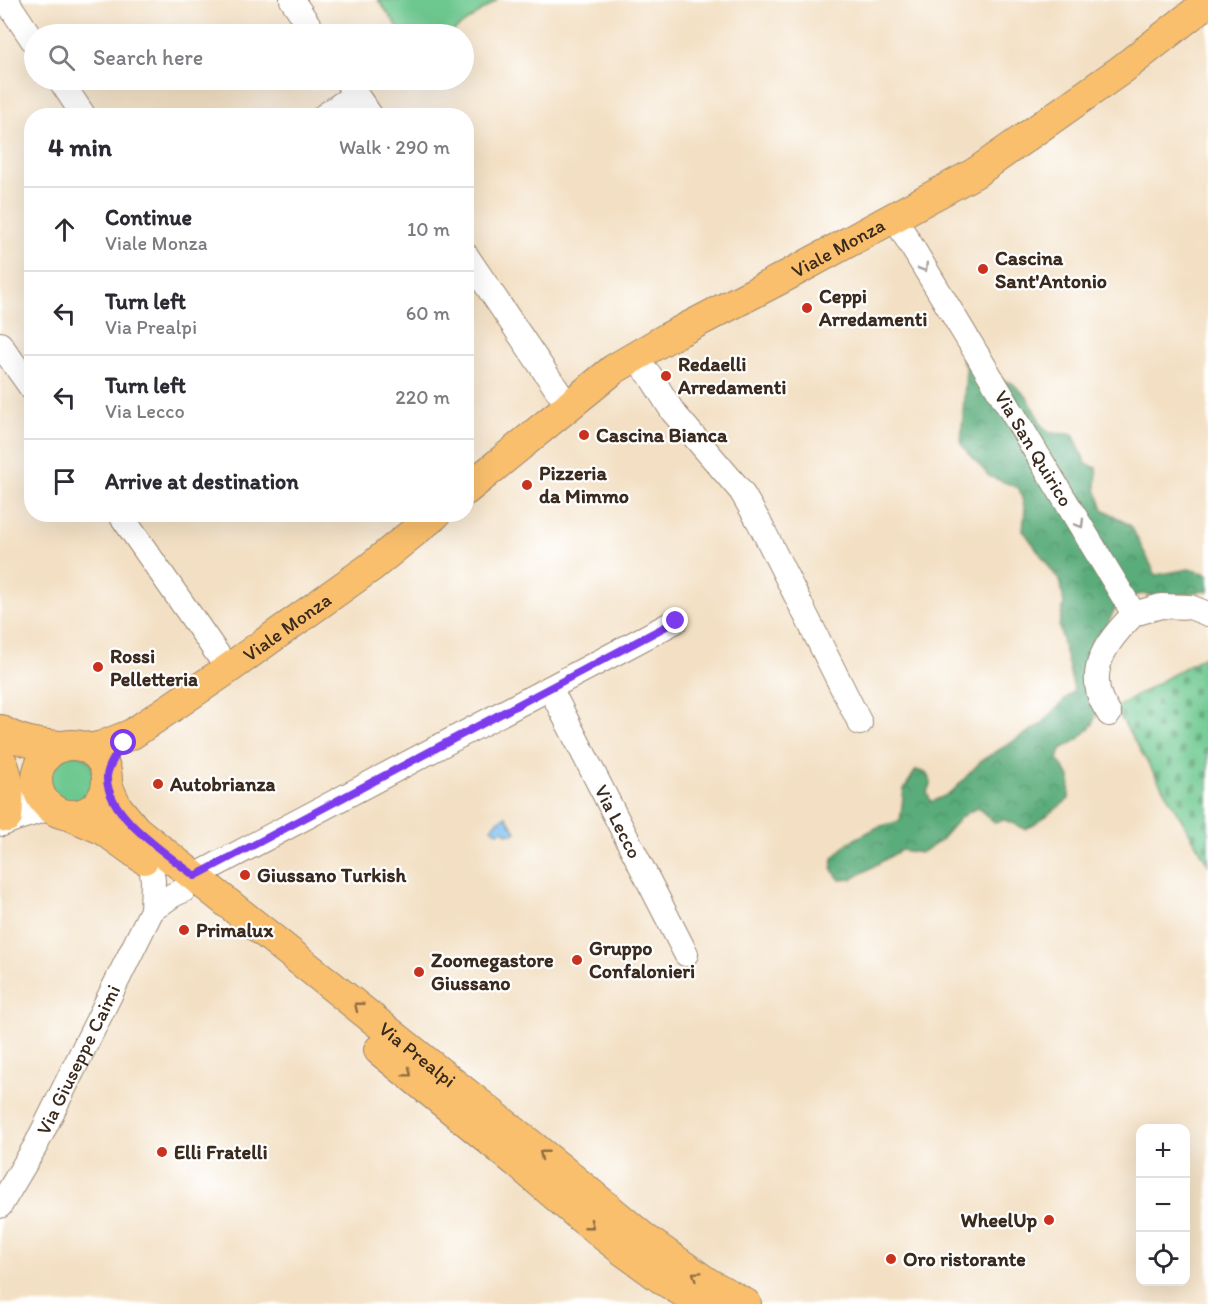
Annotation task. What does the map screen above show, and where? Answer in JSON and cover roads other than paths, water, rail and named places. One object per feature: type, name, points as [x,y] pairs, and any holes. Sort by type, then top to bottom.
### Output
[{"type":"main road","name":"Viale Monza","points":[[474,483],[604,376],[634,357],[975,173],[1121,70],[1208,2]]},
{"type":"main road","name":"Viale Monza","points":[[76,748],[102,746],[132,734],[371,567],[426,522]]},
{"type":"main road","points":[[0,730],[24,741],[76,748],[100,759],[104,764],[107,779],[101,800],[81,814],[48,796],[27,767],[0,744]]},
{"type":"main road","name":"Viale Monza","points":[[107,779],[119,751],[132,734]]},
{"type":"main road","points":[[48,796],[38,772],[43,760],[51,752],[76,748]]},
{"type":"main road","points":[[0,758],[9,783],[2,822]]},
{"type":"main road","name":"Via Prealpi","points":[[107,779],[117,807],[136,830],[189,883],[580,1217],[665,1281],[702,1304]]},
{"type":"main road","name":"Via Prealpi","points":[[48,796],[104,830],[151,864],[189,883],[560,1168],[644,1238],[708,1283],[746,1304]]},
{"type":"street","points":[[292,0],[308,24]]},
{"type":"street","points":[[7,3],[24,28]]},
{"type":"street","points":[[67,90],[79,108]]},
{"type":"street","points":[[331,108],[348,90]]},
{"type":"street","points":[[353,90],[365,108]]},
{"type":"street","name":"Via San Quirico","points":[[892,219],[900,227],[1134,614]]},
{"type":"street","points":[[474,267],[568,406]]},
{"type":"street","points":[[0,344],[24,378]]},
{"type":"street","points":[[634,357],[649,374],[673,412],[741,491],[759,522],[860,723]]},
{"type":"street","points":[[126,522],[228,669]]},
{"type":"street","points":[[1109,714],[1100,698],[1096,683],[1098,664],[1107,645],[1134,614],[1161,606],[1190,607],[1208,614]]},
{"type":"street","points":[[152,910],[189,883],[676,621]]},
{"type":"street","name":"Via Lecco","points":[[550,688],[686,954]]},
{"type":"street","points":[[2,822],[48,796]]},
{"type":"street","points":[[151,864],[152,910]]},
{"type":"street","name":"Via Giuseppe Caimi","points":[[2,1204],[36,1145],[152,910]]},
{"type":"water","points":[[506,816],[516,832],[513,834],[507,834],[505,830],[498,832],[491,828]]},
{"type":"place","name":"Cascina Sant'Antonio","points":[[983,269]]},
{"type":"place","name":"Ceppi Arredamenti","points":[[807,308]]},
{"type":"place","name":"Redaelli Arredamenti","points":[[666,376]]},
{"type":"place","name":"Cascina Bianca","points":[[584,435]]},
{"type":"place","name":"Pizzeria da Mimmo","points":[[527,485]]},
{"type":"place","name":"Rossi Pelletteria","points":[[98,667]]},
{"type":"place","name":"Autobrianza","points":[[158,784]]},
{"type":"place","name":"Giussano Turkish","points":[[245,875]]},
{"type":"place","name":"Primalux","points":[[184,930]]},
{"type":"place","name":"Gruppo Confalonieri","points":[[577,960]]},
{"type":"place","name":"Zoomegastore Giussano","points":[[419,972]]},
{"type":"place","name":"Elli Fratelli","points":[[162,1152]]},
{"type":"place","name":"WheelUp","points":[[1049,1220]]},
{"type":"place","name":"Oro ristorante","points":[[891,1259]]}]
